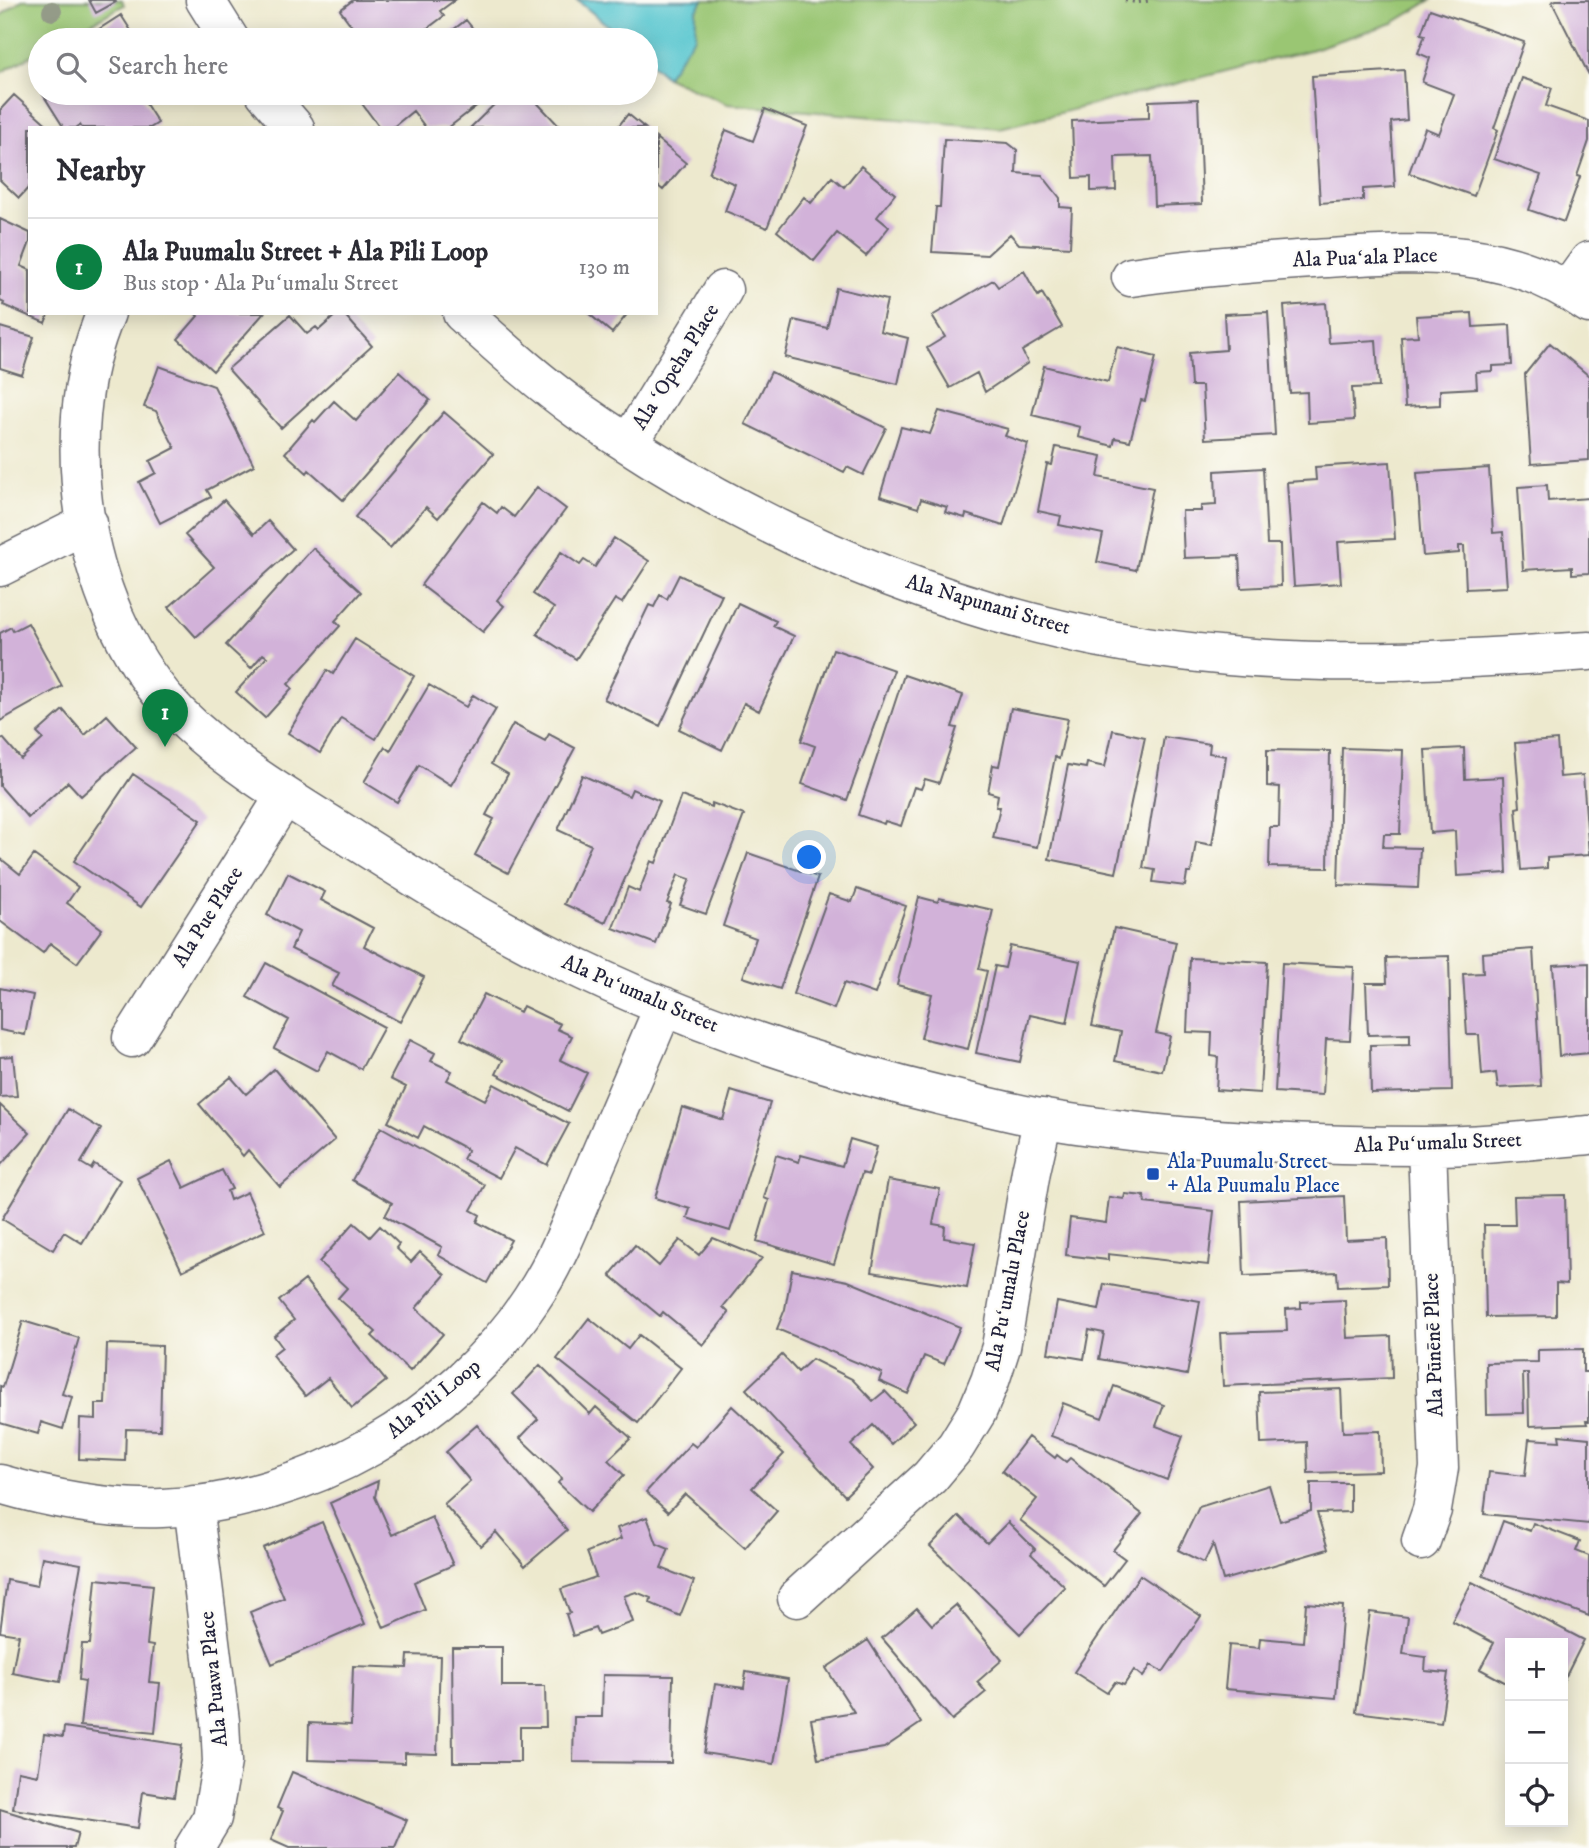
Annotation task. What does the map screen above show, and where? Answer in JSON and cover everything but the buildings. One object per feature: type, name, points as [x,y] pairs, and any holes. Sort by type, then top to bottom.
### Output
[{"type":"street","points":[[205,0],[222,28]]},
{"type":"street","name":"Ala Puaʻala Place","points":[[1131,277],[1234,264],[1413,253],[1465,256],[1500,262],[1538,275],[1582,285]]},
{"type":"street","name":"Ala ʻOpeha Place","points":[[629,443],[723,290]]},
{"type":"street","name":"Ala Puʻumalu Street","points":[[105,315],[80,406],[79,482],[94,557],[111,610],[153,680],[177,711],[211,742],[285,796],[505,931],[557,958],[664,1006],[764,1044],[843,1071],[1043,1118],[1137,1132],[1237,1142],[1427,1146],[1589,1135]]},
{"type":"street","name":"Ala Napunani Street","points":[[464,315],[527,371],[578,410],[695,485],[830,553],[978,607],[1143,645],[1226,656],[1390,663],[1589,651]]},
{"type":"street","points":[[0,567],[88,523]]},
{"type":"street","name":"Ala Pue Place","points":[[132,1038],[285,796]]},
{"type":"street","name":"Ala Pili Loop","points":[[0,1485],[81,1503],[160,1508],[193,1505],[261,1491],[307,1476],[391,1436],[432,1406],[470,1373],[504,1338],[533,1297],[557,1255],[664,1006]]},
{"type":"street","name":"Ala Puʻumalu Place","points":[[797,1598],[930,1477],[956,1446],[977,1412],[1001,1347],[1031,1171],[1043,1118]]},
{"type":"street","name":"Ala Pūnēnē Place","points":[[1421,1541],[1432,1510],[1438,1468],[1427,1146]]},
{"type":"street","name":"Ala Puawa Place","points":[[193,1505],[219,1707],[222,1762],[212,1818],[194,1848]]},
{"type":"path","points":[[1125,0],[1151,0]]},
{"type":"green space","points":[[22,0],[122,0],[124,5],[82,28],[28,28],[28,58],[0,73],[0,16]]},
{"type":"green space","points":[[703,0],[1431,0],[1393,23],[1310,50],[1000,128],[727,104],[666,77],[695,36],[696,11]]},
{"type":"water","points":[[577,0],[703,0],[696,11],[695,36],[666,77],[658,70],[658,28],[611,28]]},
{"type":"place","name":"Ala Puumalu Street + Ala Pili Loop","points":[[165,747]]},
{"type":"place","name":"Ala Puumalu Street + Ala Puumalu Place","points":[[1153,1174]]}]
